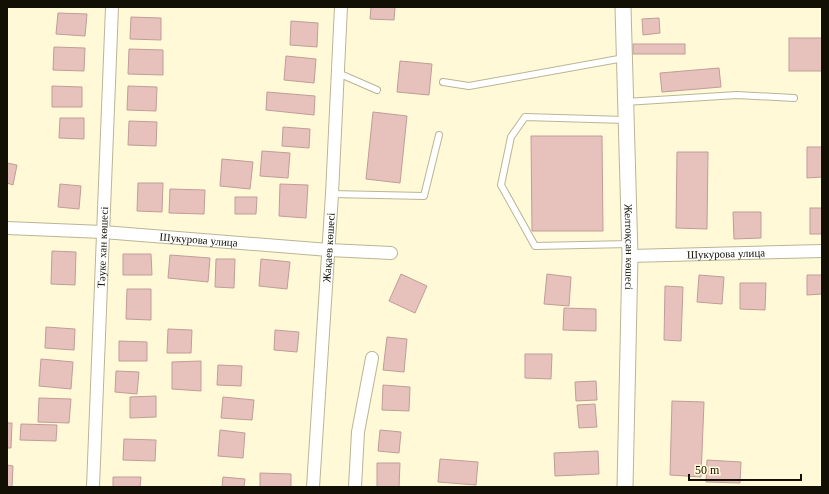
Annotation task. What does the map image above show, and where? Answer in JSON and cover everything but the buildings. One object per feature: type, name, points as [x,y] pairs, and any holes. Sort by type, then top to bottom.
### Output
[{"type":"street","name":"Тәуке хан көшесі","points":[[93,487],[112,7]]},
{"type":"street","name":"Жақаев көшесі","points":[[313,487],[329,250],[341,7]]},
{"type":"street","name":"Желтоқсан көшесі","points":[[623,7],[630,250],[625,487]]},
{"type":"street","name":"Шукурова улица","points":[[7,228],[103,232],[329,250],[391,253]]},
{"type":"street","name":"Шукурова улица","points":[[630,250],[822,251]]},
{"type":"street","points":[[355,487],[358,432],[372,358]]},
{"type":"lane","points":[[443,82],[469,86],[624,58]]},
{"type":"lane","points":[[338,73],[377,90]]},
{"type":"lane","points":[[625,102],[737,95],[794,98]]},
{"type":"lane","points":[[626,120],[525,117],[511,137],[501,185],[536,246],[630,250]]},
{"type":"lane","points":[[332,194],[424,196],[439,135]]}]
